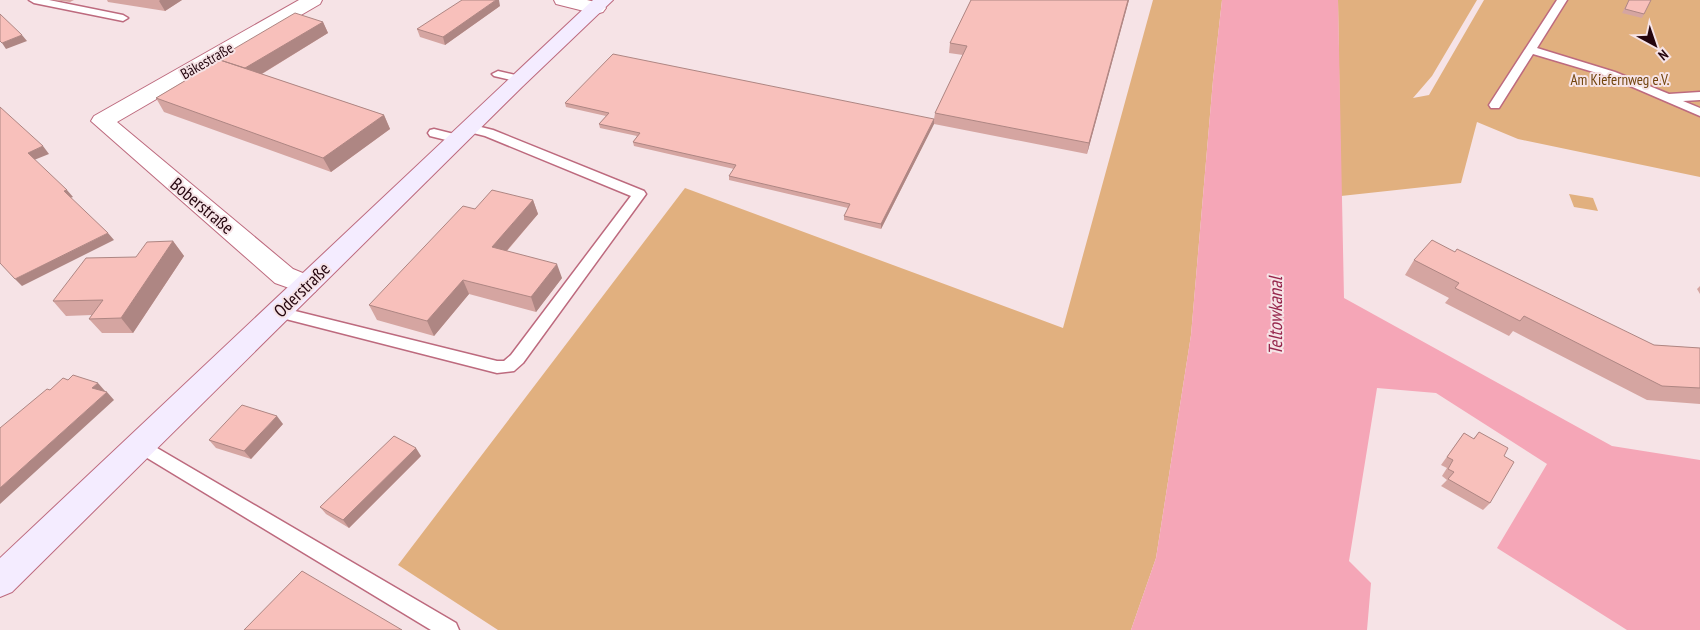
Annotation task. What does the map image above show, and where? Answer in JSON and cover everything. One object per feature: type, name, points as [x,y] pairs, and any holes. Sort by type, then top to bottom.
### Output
[{"type":"main road","name":"Oderstraße","points":[[0,581],[279,312],[454,133],[520,78],[600,4]]},
{"type":"street","name":"Bäkestraße","points":[[102,121],[313,0]]},
{"type":"street","points":[[562,0],[600,4]]},
{"type":"street","name":"Boberstraße","points":[[102,121],[284,276],[306,285]]},
{"type":"lane","points":[[34,0],[123,18]]},
{"type":"lane","points":[[1495,106],[1562,0]]},
{"type":"lane","points":[[1532,50],[1611,74],[1700,112]]},
{"type":"lane","points":[[498,74],[520,78]]},
{"type":"lane","points":[[1666,98],[1700,96]]},
{"type":"lane","points":[[279,312],[497,367],[508,367],[517,360],[639,194],[489,133],[454,133]]},
{"type":"lane","points":[[140,445],[449,630]]},
{"type":"green space","points":[[1153,0],[1222,0],[1213,80],[1191,335],[1156,558],[1131,630],[498,630],[398,565],[685,188],[1063,328]]},
{"type":"green space","name":"Am Kiefernweg e.V.","points":[[1338,0],[1477,0],[1432,76],[1413,98],[1429,95],[1484,0],[1700,0],[1700,177],[1518,139],[1477,122],[1461,183],[1341,196]]},
{"type":"green space","points":[[1569,194],[1593,198],[1598,211],[1574,207]]},
{"type":"water","name":"Teltowkanal","points":[[1222,0],[1338,0],[1344,298],[1612,446],[1700,460],[1700,630],[1627,630],[1497,548],[1547,464],[1436,393],[1377,388],[1349,561],[1371,583],[1367,630],[1131,630],[1156,558],[1191,335],[1213,80]]},
{"type":"building","points":[[462,0],[496,0],[443,37],[417,29]]},
{"type":"building","points":[[971,0],[1128,0],[1089,143],[935,113],[967,46],[950,43]]},
{"type":"building","points":[[1629,0],[1651,0],[1644,14],[1625,9]]},
{"type":"building","points":[[295,13],[323,22],[245,68],[215,60]]},
{"type":"building","points":[[0,14],[22,35],[2,43],[0,41]]},
{"type":"building","points":[[613,54],[934,119],[881,224],[844,216],[850,204],[729,176],[736,165],[633,142],[640,133],[599,124],[609,113],[565,103]]},
{"type":"building","points":[[220,60],[384,115],[323,158],[156,98]]},
{"type":"building","points":[[0,107],[43,146],[28,153],[108,233],[15,279],[0,263]]},
{"type":"building","points":[[492,190],[533,200],[492,247],[557,264],[531,297],[463,280],[427,321],[369,305],[463,206],[475,209]]},
{"type":"building","points":[[1432,240],[1455,252],[1457,249],[1654,345],[1700,348],[1700,388],[1662,386],[1524,316],[1520,321],[1455,288],[1459,283],[1414,260]]},
{"type":"building","points":[[173,241],[121,318],[89,319],[103,300],[53,301],[86,258],[136,257],[147,242]]},
{"type":"building","points":[[73,375],[98,383],[92,388],[107,392],[0,488],[0,428],[47,389],[50,390],[63,378],[68,380]]},
{"type":"building","points":[[242,405],[277,416],[244,451],[209,440]]},
{"type":"building","points":[[1479,432],[1508,448],[1504,456],[1514,462],[1490,503],[1448,479],[1454,472],[1448,469],[1453,460],[1447,457],[1464,433],[1474,439]]},
{"type":"building","points":[[394,436],[416,448],[343,520],[320,507]]},
{"type":"building","points":[[302,571],[402,630],[244,630]]}]
